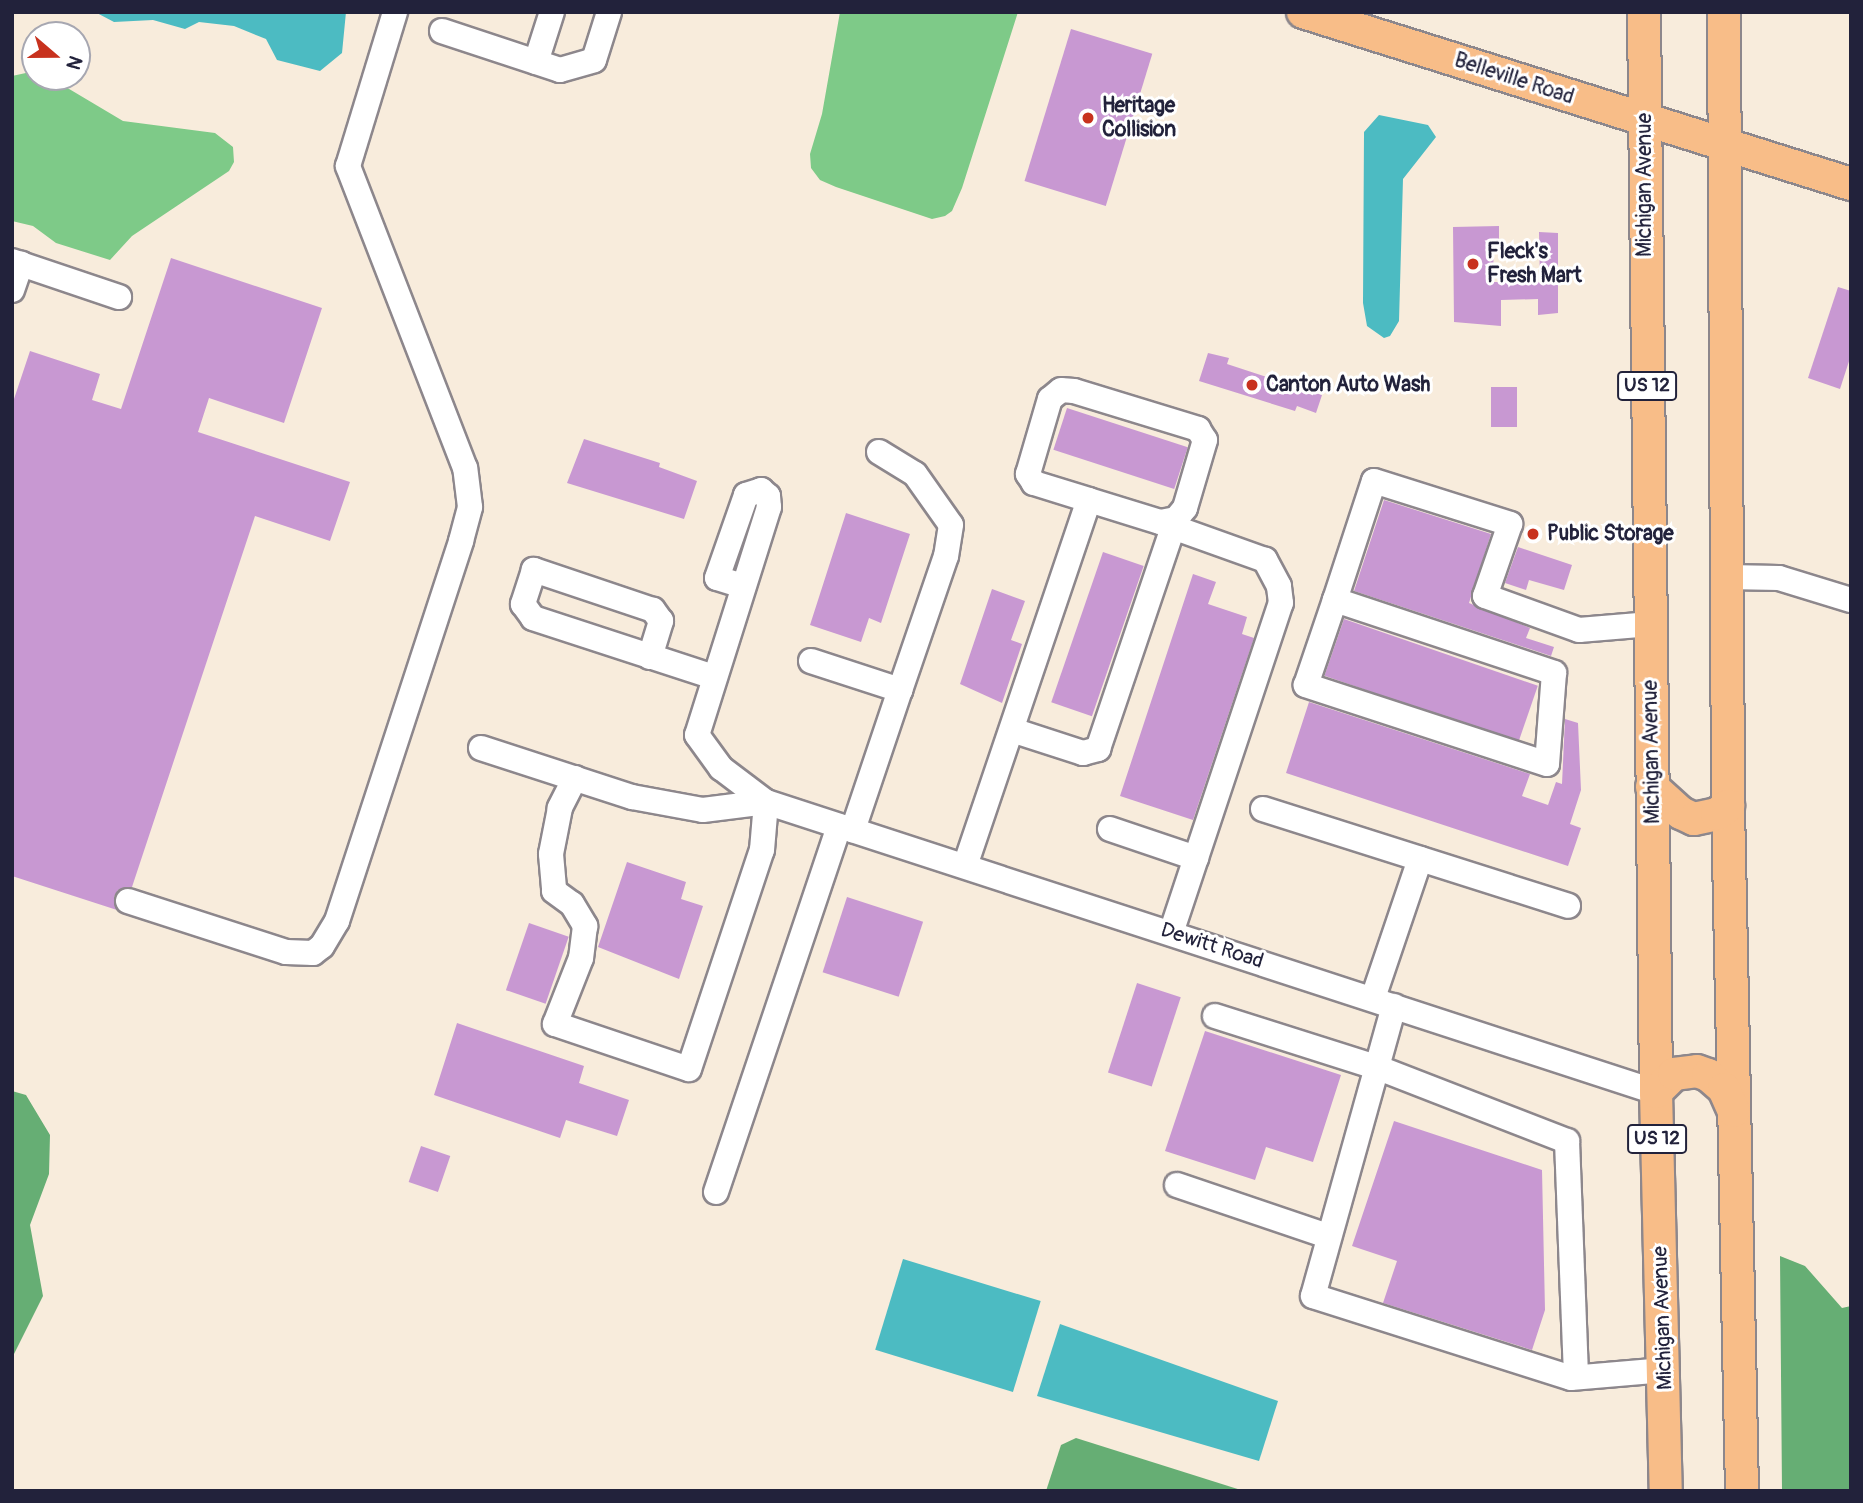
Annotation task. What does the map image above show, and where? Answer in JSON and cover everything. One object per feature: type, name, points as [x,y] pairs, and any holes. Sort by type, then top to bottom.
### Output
[{"type":"main road","name":"Belleville Road","points":[[1303,12],[1851,184]]},
{"type":"main road","name":"Michigan Avenue","points":[[1644,12],[1656,1092],[1666,1491]]},
{"type":"main road","points":[[1724,12],[1728,806],[1742,1491]]},
{"type":"main road","points":[[1653,787],[1694,819],[1717,814],[1728,806]]},
{"type":"main road","points":[[1656,1092],[1674,1074],[1697,1071],[1709,1075],[1724,1089],[1734,1111]]},
{"type":"street","points":[[128,901],[286,953],[313,953],[322,946],[337,921],[461,541],[470,507],[466,468],[348,166],[395,12]]},
{"type":"street","points":[[536,62],[552,12]]},
{"type":"street","points":[[442,31],[559,70],[594,60],[610,12]]},
{"type":"street","points":[[12,290],[17,262],[119,296]]},
{"type":"street","points":[[1012,730],[1083,752],[1098,749],[1175,523],[1185,508],[1203,455],[1205,440],[1198,429],[1061,390],[1050,399],[1028,474],[1034,483],[1160,522],[1175,523],[1265,560],[1279,586],[1281,603],[1171,933]]},
{"type":"street","points":[[716,1192],[846,828],[900,690],[946,556],[951,524],[915,474],[879,452]]},
{"type":"street","points":[[1335,600],[1554,673],[1548,764],[1307,685],[1374,481],[1510,524],[1485,596],[1579,630],[1651,624]]},
{"type":"street","points":[[965,866],[1089,500]]},
{"type":"street","points":[[650,657],[661,621],[653,610],[534,570],[523,604],[533,618],[650,657],[713,677]]},
{"type":"street","points":[[1727,577],[1779,578],[1851,600]]},
{"type":"street","points":[[743,586],[698,722],[702,747],[721,768],[766,802]]},
{"type":"street","points":[[811,661],[900,690]]},
{"type":"street","points":[[481,748],[632,797],[704,810],[766,802]]},
{"type":"street","points":[[575,778],[560,808],[551,854],[554,891],[572,904],[585,926],[581,958],[555,1024],[689,1069],[762,850],[766,802]]},
{"type":"street","name":"Dewitt Road","points":[[766,802],[1656,1092]]},
{"type":"street","points":[[1263,809],[1568,906]]},
{"type":"street","points":[[1110,829],[1196,858]]},
{"type":"street","points":[[1420,859],[1383,1002],[1376,1067],[1313,1288],[1313,1296],[1576,1377],[1624,1370],[1665,1370]]},
{"type":"street","points":[[1215,1016],[1376,1067],[1567,1141],[1576,1377]]},
{"type":"street","points":[[1177,1185],[1328,1236]]},
{"type":"green space","points":[[840,12],[1018,12],[962,188],[952,211],[945,216],[932,219],[836,187],[820,180],[811,168],[810,154],[822,114]]},
{"type":"green space","points":[[21,74],[21,91],[73,91],[123,121],[215,133],[233,147],[234,162],[229,171],[132,236],[110,260],[56,243],[33,226],[12,221],[12,76]]},
{"type":"green space","points":[[12,1091],[26,1095],[50,1135],[49,1174],[30,1225],[43,1296],[12,1358]]},
{"type":"green space","points":[[1780,1256],[1805,1266],[1842,1308],[1851,1306],[1851,1491],[1782,1491]]},
{"type":"green space","points":[[1076,1438],[1244,1491],[1046,1491],[1061,1445]]},
{"type":"water","points":[[95,12],[346,12],[342,53],[320,71],[277,60],[266,39],[234,26],[199,22],[185,29],[153,20],[114,22]]},
{"type":"water","points":[[1379,115],[1428,125],[1436,137],[1403,179],[1399,321],[1390,336],[1384,338],[1367,326],[1363,303],[1364,132]]},
{"type":"water","points":[[903,1259],[1041,1301],[1013,1392],[875,1350]]},
{"type":"water","points":[[1060,1324],[1278,1401],[1259,1461],[1037,1396]]},
{"type":"building","name":"Heritage Collision","points":[[1071,29],[1152,54],[1106,206],[1025,181]]},
{"type":"building","name":"Fleck's Fresh Mart","points":[[1499,226],[1499,246],[1493,246],[1494,282],[1540,282],[1539,232],[1558,233],[1558,313],[1538,315],[1538,299],[1501,300],[1501,326],[1454,322],[1453,227]]},
{"type":"building","points":[[171,258],[322,308],[284,423],[209,398],[198,432],[350,482],[330,541],[255,516],[132,887],[118,890],[114,897],[117,910],[12,876],[12,405],[30,351],[100,374],[92,400],[121,409]]},
{"type":"building","points":[[1838,287],[1851,291],[1851,355],[1840,389],[1808,378]]},
{"type":"building","name":"Canton Auto Wash","points":[[1208,353],[1229,358],[1227,364],[1322,395],[1316,413],[1297,406],[1295,411],[1199,381]]},
{"type":"building","points":[[1491,387],[1517,387],[1517,427],[1491,427]]},
{"type":"building","points":[[1067,408],[1188,447],[1174,489],[1053,450]]},
{"type":"building","points":[[584,439],[660,463],[659,467],[697,481],[684,519],[567,483]]},
{"type":"building","points":[[1384,500],[1491,534],[1469,603],[1530,628],[1526,638],[1554,647],[1551,656],[1354,591]]},
{"type":"building","points":[[846,513],[910,534],[881,623],[869,618],[861,642],[810,625]]},
{"type":"building","points":[[1518,547],[1572,565],[1564,590],[1529,580],[1526,590],[1505,583]]},
{"type":"building","points":[[1103,552],[1144,566],[1092,716],[1051,702]]},
{"type":"building","points":[[1193,574],[1216,582],[1208,604],[1247,617],[1242,634],[1254,638],[1193,820],[1120,796]]},
{"type":"building","points":[[992,589],[1025,601],[1011,640],[1022,644],[1002,703],[960,684]]},
{"type":"building","points":[[1344,619],[1538,686],[1518,742],[1324,676]]},
{"type":"building","points":[[1309,702],[1530,774],[1522,796],[1548,805],[1556,782],[1562,784],[1565,719],[1578,723],[1581,790],[1570,824],[1581,828],[1568,866],[1286,773]]},
{"type":"building","points":[[627,862],[686,882],[681,899],[703,906],[679,979],[598,947]]},
{"type":"building","points":[[847,897],[923,922],[899,997],[823,972]]},
{"type":"building","points":[[529,923],[569,937],[546,1004],[506,990]]},
{"type":"building","points":[[1137,983],[1181,997],[1152,1087],[1108,1072]]},
{"type":"building","points":[[457,1023],[584,1066],[579,1083],[629,1100],[617,1136],[566,1120],[560,1138],[434,1095]]},
{"type":"building","points":[[1205,1031],[1341,1075],[1313,1162],[1266,1147],[1255,1180],[1165,1151]]},
{"type":"building","points":[[1394,1121],[1542,1170],[1545,1310],[1532,1350],[1383,1303],[1397,1261],[1352,1246]]},
{"type":"building","points":[[421,1146],[450,1156],[438,1192],[409,1182]]},
{"type":"place","name":"Heritage Collision","points":[[1088,118]]},
{"type":"place","name":"Fleck's Fresh Mart","points":[[1473,264]]},
{"type":"place","name":"Canton Auto Wash","points":[[1252,385]]},
{"type":"place","name":"Public Storage","points":[[1533,534]]}]
